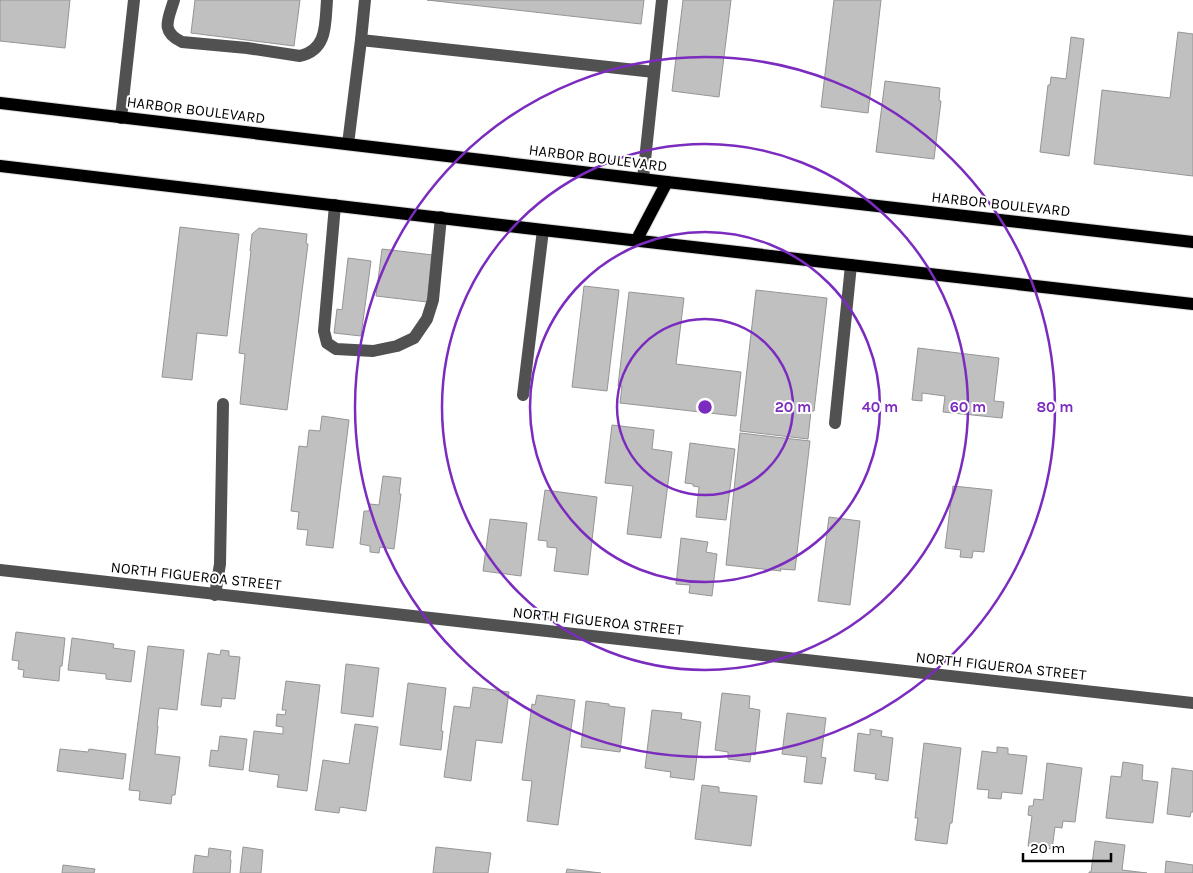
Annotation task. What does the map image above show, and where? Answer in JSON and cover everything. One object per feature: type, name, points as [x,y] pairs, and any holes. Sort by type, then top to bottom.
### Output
[{"type":"main road","name":"HARBOR BOULEVARD","points":[[0,104],[1193,242]]},
{"type":"main road","points":[[0,166],[1193,304]]},
{"type":"main road","points":[[636,241],[667,182]]},
{"type":"street","points":[[121,118],[134,0]]},
{"type":"street","points":[[174,0],[168,20],[168,28],[170,34],[175,39],[182,42],[247,48],[300,56],[309,54],[318,47],[323,37],[327,0]]},
{"type":"street","points":[[348,144],[365,0]]},
{"type":"street","points":[[643,179],[662,0]]},
{"type":"street","points":[[361,40],[654,72]]},
{"type":"street","points":[[335,205],[324,331],[327,343],[336,349],[373,351],[397,346],[414,338],[427,319],[433,300],[441,217]]},
{"type":"street","points":[[524,395],[543,230]]},
{"type":"street","points":[[835,423],[851,265]]},
{"type":"street","points":[[215,594],[220,564],[223,404]]},
{"type":"street","name":"NORTH FIGUEROA STREET","points":[[0,570],[1193,704]]},
{"type":"building","points":[[0,0],[70,0],[65,48],[0,41]]},
{"type":"building","points":[[195,0],[300,0],[294,46],[191,33]]},
{"type":"building","points":[[427,0],[644,0],[641,24]]},
{"type":"building","points":[[683,0],[731,0],[719,97],[672,91]]},
{"type":"building","points":[[834,0],[881,0],[868,113],[821,107]]},
{"type":"building","points":[[1178,32],[1193,34],[1193,176],[1094,164],[1102,90],[1170,98]]},
{"type":"building","points":[[1071,37],[1084,39],[1069,156],[1040,152],[1048,85],[1050,85],[1051,77],[1066,79]]},
{"type":"building","points":[[885,81],[940,88],[939,101],[941,101],[934,159],[876,152]]},
{"type":"building","points":[[180,227],[239,234],[227,336],[197,333],[192,380],[162,377]]},
{"type":"building","points":[[259,228],[307,234],[306,243],[308,244],[287,410],[240,404],[245,354],[239,353],[250,251],[252,234]]},
{"type":"building","points":[[382,249],[433,255],[427,302],[376,296]]},
{"type":"building","points":[[348,258],[371,261],[361,336],[334,333],[337,309],[342,310]]},
{"type":"building","points":[[584,286],[619,290],[607,391],[572,387]]},
{"type":"building","points":[[756,290],[827,298],[814,411],[811,411],[808,439],[740,431]]},
{"type":"building","points":[[629,292],[684,298],[676,364],[741,372],[736,416],[620,403],[622,386],[618,386]]},
{"type":"building","points":[[918,348],[999,358],[994,401],[1004,402],[1002,418],[943,412],[945,396],[922,393],[922,401],[912,400]]},
{"type":"building","points":[[322,416],[349,420],[333,548],[306,545],[308,530],[297,529],[299,512],[291,511],[299,446],[307,447],[309,430],[320,431]]},
{"type":"building","points":[[612,425],[654,430],[652,449],[672,452],[661,538],[627,534],[633,486],[605,483]]},
{"type":"building","points":[[740,433],[810,441],[795,570],[780,569],[781,571],[726,565]]},
{"type":"building","points":[[690,443],[735,449],[726,520],[696,517],[699,487],[685,483]]},
{"type":"building","points":[[383,476],[401,478],[399,494],[401,494],[394,549],[380,547],[379,553],[370,552],[370,546],[360,544],[364,511],[369,511],[370,504],[379,505]]},
{"type":"building","points":[[953,486],[992,490],[984,552],[973,551],[972,558],[960,557],[961,550],[945,548]]},
{"type":"building","points":[[545,490],[597,497],[588,575],[554,571],[557,548],[547,547],[547,541],[538,540]]},
{"type":"building","points":[[829,517],[860,521],[850,605],[818,601]]},
{"type":"building","points":[[490,519],[527,523],[521,576],[483,571]]},
{"type":"building","points":[[681,538],[708,542],[706,552],[717,554],[712,596],[689,593],[690,585],[676,584]]},
{"type":"building","points":[[16,632],[65,638],[59,681],[23,677],[24,670],[18,669],[19,661],[12,660]]},
{"type":"building","points":[[72,638],[114,644],[113,648],[135,651],[131,682],[106,679],[106,674],[68,670]]},
{"type":"building","points":[[148,646],[184,650],[177,710],[159,708],[157,726],[155,754],[180,757],[175,795],[172,795],[171,804],[139,800],[140,791],[129,790]]},
{"type":"building","points":[[221,650],[229,651],[229,656],[240,657],[235,699],[222,698],[221,707],[201,705],[208,653],[220,655]]},
{"type":"building","points":[[346,664],[379,668],[373,717],[341,713]]},
{"type":"building","points":[[286,681],[320,685],[307,791],[277,787],[279,775],[249,771],[254,731],[283,734],[283,727],[276,726],[277,714],[285,715],[286,710],[282,710]]},
{"type":"building","points":[[408,683],[446,688],[441,731],[443,731],[441,750],[400,745]]},
{"type":"building","points":[[473,687],[509,692],[502,743],[476,740],[471,781],[444,777],[454,706],[470,708]]},
{"type":"building","points":[[722,693],[750,696],[749,708],[760,710],[755,755],[751,754],[750,762],[728,759],[728,752],[715,750]]},
{"type":"building","points":[[537,695],[575,700],[558,825],[527,821],[532,781],[522,780],[532,704],[535,705]]},
{"type":"building","points":[[586,701],[625,708],[620,752],[581,747]]},
{"type":"building","points":[[652,710],[682,713],[681,719],[701,722],[694,780],[670,777],[671,772],[645,768]]},
{"type":"building","points":[[787,713],[826,718],[821,757],[826,758],[822,784],[804,782],[807,757],[782,754]]},
{"type":"building","points":[[355,724],[378,727],[366,811],[340,807],[339,813],[315,810],[323,760],[349,764]]},
{"type":"building","points":[[870,729],[882,731],[881,736],[893,738],[888,781],[875,779],[876,774],[854,771],[858,733],[870,735]]},
{"type":"building","points":[[220,736],[247,739],[243,770],[209,766],[211,750],[218,751]]},
{"type":"building","points":[[924,743],[961,748],[952,823],[950,823],[947,844],[915,840],[918,818],[915,818]]},
{"type":"building","points":[[997,747],[1008,748],[1008,754],[1027,756],[1022,794],[1002,792],[1001,799],[988,798],[989,790],[977,789],[982,751],[997,753]]},
{"type":"building","points":[[60,749],[88,752],[89,749],[126,754],[123,779],[57,771]]},
{"type":"building","points":[[1123,762],[1143,765],[1142,780],[1158,782],[1153,823],[1106,818],[1111,776],[1121,777]]},
{"type":"building","points":[[1047,763],[1082,768],[1075,822],[1063,821],[1062,828],[1055,827],[1052,849],[1028,846],[1032,816],[1028,815],[1029,806],[1033,806],[1034,799],[1043,800]]},
{"type":"building","points":[[1172,768],[1193,771],[1193,812],[1191,812],[1190,817],[1167,814]]},
{"type":"building","points":[[702,785],[719,787],[719,792],[757,796],[751,846],[695,839]]},
{"type":"building","points":[[1095,841],[1125,845],[1122,870],[1147,873],[1089,873],[1091,872]]},
{"type":"building","points":[[243,847],[263,850],[261,873],[240,873]]},
{"type":"building","points":[[436,847],[491,853],[488,873],[433,873]]},
{"type":"building","points":[[209,848],[231,851],[230,873],[193,873],[195,855],[208,857]]},
{"type":"building","points":[[1166,861],[1193,865],[1193,873],[1165,873]]},
{"type":"building","points":[[63,865],[95,869],[94,873],[62,873]]},
{"type":"building","points":[[567,869],[601,873],[566,873]]}]
